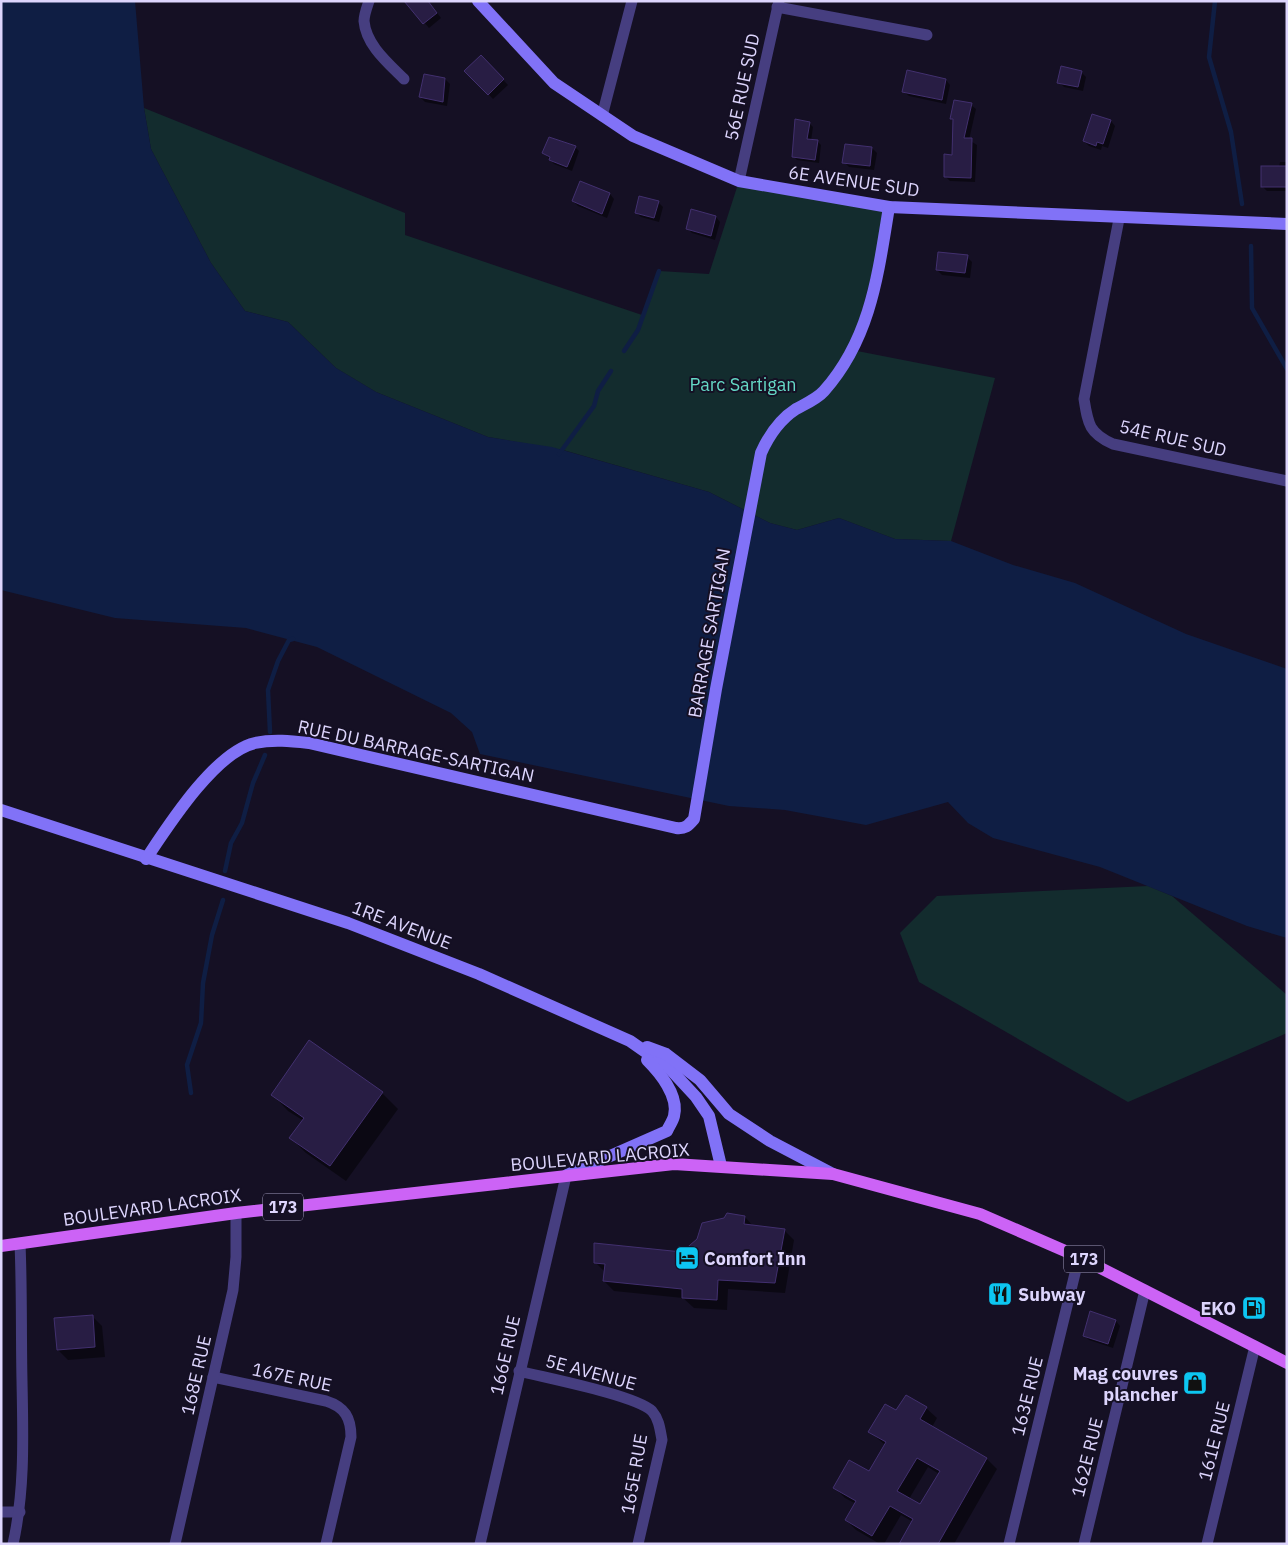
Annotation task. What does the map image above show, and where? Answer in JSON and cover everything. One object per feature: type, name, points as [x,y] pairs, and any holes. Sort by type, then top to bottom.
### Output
[{"type":"main road","name":"6E AVENUE SUD","points":[[478,1],[554,83],[633,136],[739,181],[890,207],[1287,224]]},
{"type":"main road","name":"BARRAGE SARTIGAN","points":[[694,819],[716,689],[761,453],[770,432],[793,411],[823,393],[847,361],[865,324],[874,293],[890,207]]},
{"type":"main road","name":"RUE DU BARRAGE-SARTIGAN","points":[[146,858],[179,809],[204,779],[233,755],[253,743],[280,740],[309,743],[676,828],[684,829],[694,819]]},
{"type":"main road","name":"1RE AVENUE","points":[[1,810],[348,923],[479,974],[630,1041],[670,1069],[696,1096],[709,1116],[721,1166]]},
{"type":"main road","points":[[630,1041],[666,1054],[700,1080],[729,1114],[770,1141],[833,1174]]},
{"type":"main road","points":[[566,1176],[667,1131],[674,1116],[674,1102],[661,1075],[630,1041]]},
{"type":"main road","name":"BOULEVARD LACROIX","points":[[1,1246],[236,1212],[674,1164],[833,1174],[980,1214],[1079,1257],[1287,1362]]},
{"type":"street","points":[[369,1],[364,20],[369,37],[382,57],[404,79]]},
{"type":"street","points":[[602,116],[632,1]]},
{"type":"street","points":[[778,4],[927,35]]},
{"type":"street","name":"56E RUE SUD","points":[[739,181],[778,4]]},
{"type":"street","name":"54E RUE SUD","points":[[1120,218],[1084,399],[1087,420],[1096,436],[1113,444],[1287,481]]},
{"type":"street","name":"166E RUE","points":[[480,1544],[566,1176]]},
{"type":"street","name":"168E RUE","points":[[175,1544],[233,1290],[236,1256],[236,1212]]},
{"type":"street","points":[[13,1544],[20,1512],[23,1466],[20,1244]]},
{"type":"street","name":"163E RUE","points":[[1009,1544],[1079,1257]]},
{"type":"street","name":"162E RUE","points":[[1084,1544],[1145,1290]]},
{"type":"street","name":"161E RUE","points":[[1208,1544],[1256,1346]]},
{"type":"street","name":"5E AVENUE","points":[[519,1371],[630,1399],[652,1412]]},
{"type":"street","name":"167E RUE","points":[[213,1378],[326,1401],[337,1405],[346,1412],[351,1423],[351,1437],[326,1544]]},
{"type":"street","name":"165E RUE","points":[[638,1544],[662,1440],[659,1423],[652,1412]]},
{"type":"street","points":[[1,1512],[20,1512]]},
{"type":"green space","name":"Parc Sartigan","points":[[144,108],[405,213],[405,235],[642,315],[659,271],[709,274],[739,181],[889,207],[852,350],[995,378],[951,541],[895,539],[839,518],[797,530],[770,523],[709,492],[563,450],[488,437],[376,392],[336,368],[288,322],[245,311],[211,263],[151,149]]},
{"type":"green space","points":[[1148,886],[1172,896],[1287,995],[1287,1033],[1128,1102],[919,982],[900,933],[937,896]]},
{"type":"water","points":[[1,1],[135,1],[144,108],[151,149],[211,263],[245,311],[288,322],[336,368],[376,392],[488,437],[552,447],[709,492],[770,523],[797,530],[839,518],[895,539],[951,541],[1013,565],[1075,583],[1186,634],[1287,669],[1287,938],[1247,926],[1100,867],[993,838],[968,823],[948,802],[866,825],[785,810],[729,806],[480,754],[472,732],[451,713],[317,647],[246,628],[115,618],[1,590]]},
{"type":"building","points":[[404,1],[428,1],[437,13],[423,24]]},
{"type":"building","points":[[481,55],[504,79],[488,95],[464,71]]},
{"type":"building","points":[[1061,66],[1082,71],[1078,87],[1057,83]]},
{"type":"building","points":[[907,70],[946,79],[942,100],[902,92]]},
{"type":"building","points":[[424,74],[445,78],[443,102],[419,97]]},
{"type":"building","points":[[954,100],[972,103],[964,138],[972,138],[971,178],[944,177],[944,154],[952,155],[953,119],[950,119]]},
{"type":"building","points":[[1092,114],[1111,120],[1103,144],[1097,142],[1096,146],[1083,141]]},
{"type":"building","points":[[795,119],[810,122],[807,139],[818,140],[815,160],[792,157]]},
{"type":"building","points":[[549,137],[576,146],[567,167],[549,160],[550,157],[542,153]]},
{"type":"building","points":[[845,144],[872,147],[870,166],[842,163]]},
{"type":"building","points":[[1261,166],[1287,166],[1287,187],[1261,187]]},
{"type":"building","points":[[580,181],[610,193],[602,214],[572,201]]},
{"type":"building","points":[[639,196],[659,201],[654,218],[635,213]]},
{"type":"building","points":[[691,209],[716,216],[711,236],[686,229]]},
{"type":"building","points":[[938,252],[968,255],[965,273],[936,270]]},
{"type":"building","points":[[309,1040],[383,1092],[330,1166],[289,1138],[304,1118],[271,1095]]},
{"type":"building","name":"Comfort Inn","points":[[727,1213],[745,1216],[744,1224],[785,1229],[775,1283],[718,1280],[717,1300],[682,1298],[682,1289],[603,1281],[605,1264],[594,1263],[594,1243],[682,1252],[697,1239],[702,1223],[724,1218]]},
{"type":"building","points":[[1090,1311],[1116,1320],[1108,1344],[1083,1336]]},
{"type":"building","points":[[93,1315],[95,1347],[57,1350],[54,1318]]},
{"type":"building","points":[[906,1395],[927,1407],[920,1419],[987,1458],[938,1544],[899,1544],[913,1519],[890,1506],[872,1536],[845,1520],[856,1501],[833,1488],[849,1460],[869,1471],[886,1442],[868,1432],[885,1404],[896,1410]],"holes":[[[917,1458],[940,1471],[920,1504],[897,1491]]]},
{"type":"waterway","points":[[1215,1],[1209,57],[1231,132],[1242,204]]},
{"type":"waterway","points":[[1251,246],[1252,308],[1287,369]]},
{"type":"waterway","points":[[624,351],[638,330],[659,271]]},
{"type":"waterway","points":[[559,454],[594,406],[598,391],[611,371]]},
{"type":"waterway","points":[[270,732],[268,690],[278,661],[289,640],[293,639]]},
{"type":"waterway","points":[[225,871],[231,843],[242,823],[253,783],[265,755]]},
{"type":"waterway","points":[[191,1093],[187,1065],[201,1023],[203,983],[212,935],[223,900]]},
{"type":"place","name":"Comfort Inn","points":[[687,1258]]},
{"type":"place","name":"Subway","points":[[1000,1294]]},
{"type":"place","name":"EKO","points":[[1254,1308]]},
{"type":"place","name":"Mag couvres plancher","points":[[1195,1383]]}]
